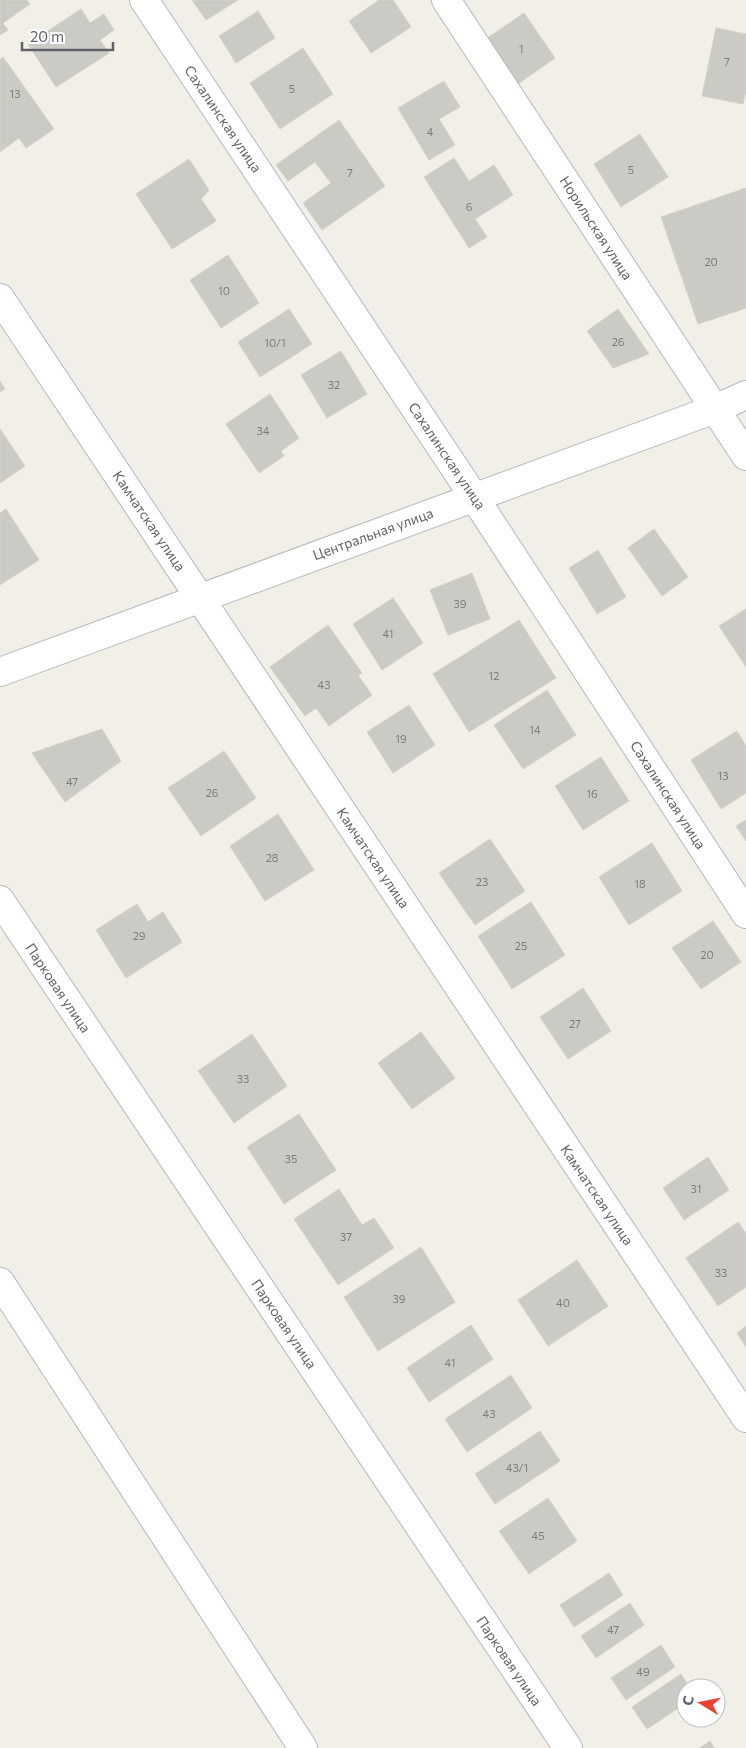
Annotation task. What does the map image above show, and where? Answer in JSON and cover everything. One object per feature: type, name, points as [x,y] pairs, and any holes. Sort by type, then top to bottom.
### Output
[{"type":"street","name":"Сахалинская улица","points":[[144,0],[474,497],[746,914]]},
{"type":"street","name":"Норильская улица","points":[[446,0],[746,456]]},
{"type":"street","name":"Камчатская улица","points":[[0,298],[746,1418]]},
{"type":"street","name":"Центральная улица","points":[[0,672],[715,409],[746,395]]},
{"type":"street","name":"Парковая улица","points":[[0,900],[568,1748]]},
{"type":"street","points":[[0,1282],[303,1748]]},
{"type":"building","points":[[0,0],[27,0],[30,4],[3,23],[8,30],[0,35]]},
{"type":"building","points":[[192,0],[238,0],[206,20]]},
{"type":"building","points":[[379,0],[393,0],[411,27],[371,53],[349,21]]},
{"type":"building","points":[[81,9],[90,23],[104,14],[114,30],[100,40],[109,53],[56,87],[28,44]]},
{"type":"building","points":[[258,11],[275,38],[236,63],[219,36]]},
{"type":"building","points":[[524,13],[555,58],[518,84],[486,39]]},
{"type":"building","points":[[716,28],[746,34],[746,90],[743,104],[702,96]]},
{"type":"building","points":[[303,48],[333,94],[280,129],[250,83]]},
{"type":"building","points":[[3,57],[54,129],[26,148],[19,138],[0,152],[0,60]]},
{"type":"building","points":[[444,81],[460,107],[439,119],[455,145],[429,160],[398,108]]},
{"type":"building","points":[[339,120],[385,186],[322,230],[303,203],[331,183],[315,162],[288,181],[276,165]]},
{"type":"building","points":[[640,134],[668,177],[621,207],[594,164]]},
{"type":"building","points":[[454,158],[469,181],[494,165],[513,195],[475,219],[487,237],[469,248],[424,177]]},
{"type":"building","points":[[189,159],[209,190],[201,199],[216,221],[172,249],[136,194]]},
{"type":"building","points":[[746,188],[746,308],[698,324],[661,217]]},
{"type":"building","points":[[228,255],[259,303],[221,328],[190,280]]},
{"type":"building","points":[[289,309],[312,344],[260,377],[238,342]]},
{"type":"building","points":[[618,309],[649,354],[613,368],[587,331]]},
{"type":"building","points":[[341,351],[367,394],[327,418],[301,375]]},
{"type":"building","points":[[0,381],[5,389],[0,392]]},
{"type":"building","points":[[270,394],[299,438],[281,451],[284,456],[259,473],[226,424]]},
{"type":"building","points":[[0,429],[25,466],[0,483]]},
{"type":"building","points":[[6,509],[39,560],[0,585],[0,513]]},
{"type":"building","points":[[654,529],[688,577],[662,596],[628,548]]},
{"type":"building","points":[[598,550],[626,597],[597,614],[569,568]]},
{"type":"building","points":[[472,573],[490,619],[448,635],[430,590]]},
{"type":"building","points":[[393,598],[423,643],[382,670],[353,624]]},
{"type":"building","points":[[746,609],[746,667],[719,626]]},
{"type":"building","points":[[519,620],[556,678],[469,732],[433,674]]},
{"type":"building","points":[[328,625],[362,673],[358,675],[372,695],[329,726],[316,708],[305,716],[270,667]]},
{"type":"building","points":[[547,690],[576,735],[523,769],[494,725]]},
{"type":"building","points":[[409,705],[435,745],[393,773],[367,732]]},
{"type":"building","points":[[102,729],[121,761],[65,802],[32,753]]},
{"type":"building","points":[[737,731],[746,746],[746,793],[721,809],[691,760]]},
{"type":"building","points":[[224,751],[256,798],[201,836],[168,788]]},
{"type":"building","points":[[601,757],[629,801],[583,830],[555,786]]},
{"type":"building","points":[[278,814],[314,870],[265,901],[230,846]]},
{"type":"building","points":[[746,820],[746,841],[736,826]]},
{"type":"building","points":[[490,839],[525,891],[475,925],[439,873]]},
{"type":"building","points":[[652,843],[682,891],[629,925],[599,877]]},
{"type":"building","points":[[531,902],[565,955],[512,989],[478,936]]},
{"type":"building","points":[[137,904],[148,922],[163,912],[182,942],[126,978],[96,930]]},
{"type":"building","points":[[713,921],[741,962],[701,989],[672,948]]},
{"type":"building","points":[[583,988],[611,1031],[568,1059],[540,1017]]},
{"type":"building","points":[[421,1032],[455,1078],[412,1109],[378,1063]]},
{"type":"building","points":[[252,1034],[287,1086],[234,1123],[198,1071]]},
{"type":"building","points":[[299,1114],[336,1170],[284,1204],[247,1147]]},
{"type":"building","points":[[708,1157],[729,1190],[684,1220],[663,1188]]},
{"type":"building","points":[[339,1189],[362,1225],[374,1218],[394,1248],[338,1285],[294,1219]]},
{"type":"building","points":[[738,1222],[746,1233],[746,1287],[718,1306],[686,1258]]},
{"type":"building","points":[[421,1247],[455,1302],[378,1351],[344,1297]]},
{"type":"building","points":[[577,1260],[608,1306],[548,1346],[518,1300]]},
{"type":"building","points":[[471,1325],[493,1359],[429,1402],[407,1368]]},
{"type":"building","points":[[746,1326],[746,1347],[737,1333]]},
{"type":"building","points":[[511,1375],[532,1408],[467,1452],[445,1419]]},
{"type":"building","points":[[540,1431],[560,1461],[495,1504],[475,1474]]},
{"type":"building","points":[[548,1498],[577,1541],[529,1574],[499,1531]]},
{"type":"building","points":[[609,1573],[623,1595],[574,1627],[560,1605]]},
{"type":"building","points":[[630,1603],[644,1625],[596,1658],[581,1636]]},
{"type":"building","points":[[661,1645],[675,1667],[626,1700],[611,1678]]},
{"type":"building","points":[[681,1674],[684,1678],[676,1678],[676,1710],[647,1729],[632,1707]]},
{"type":"building","points":[[710,1741],[714,1748],[700,1748]]}]
